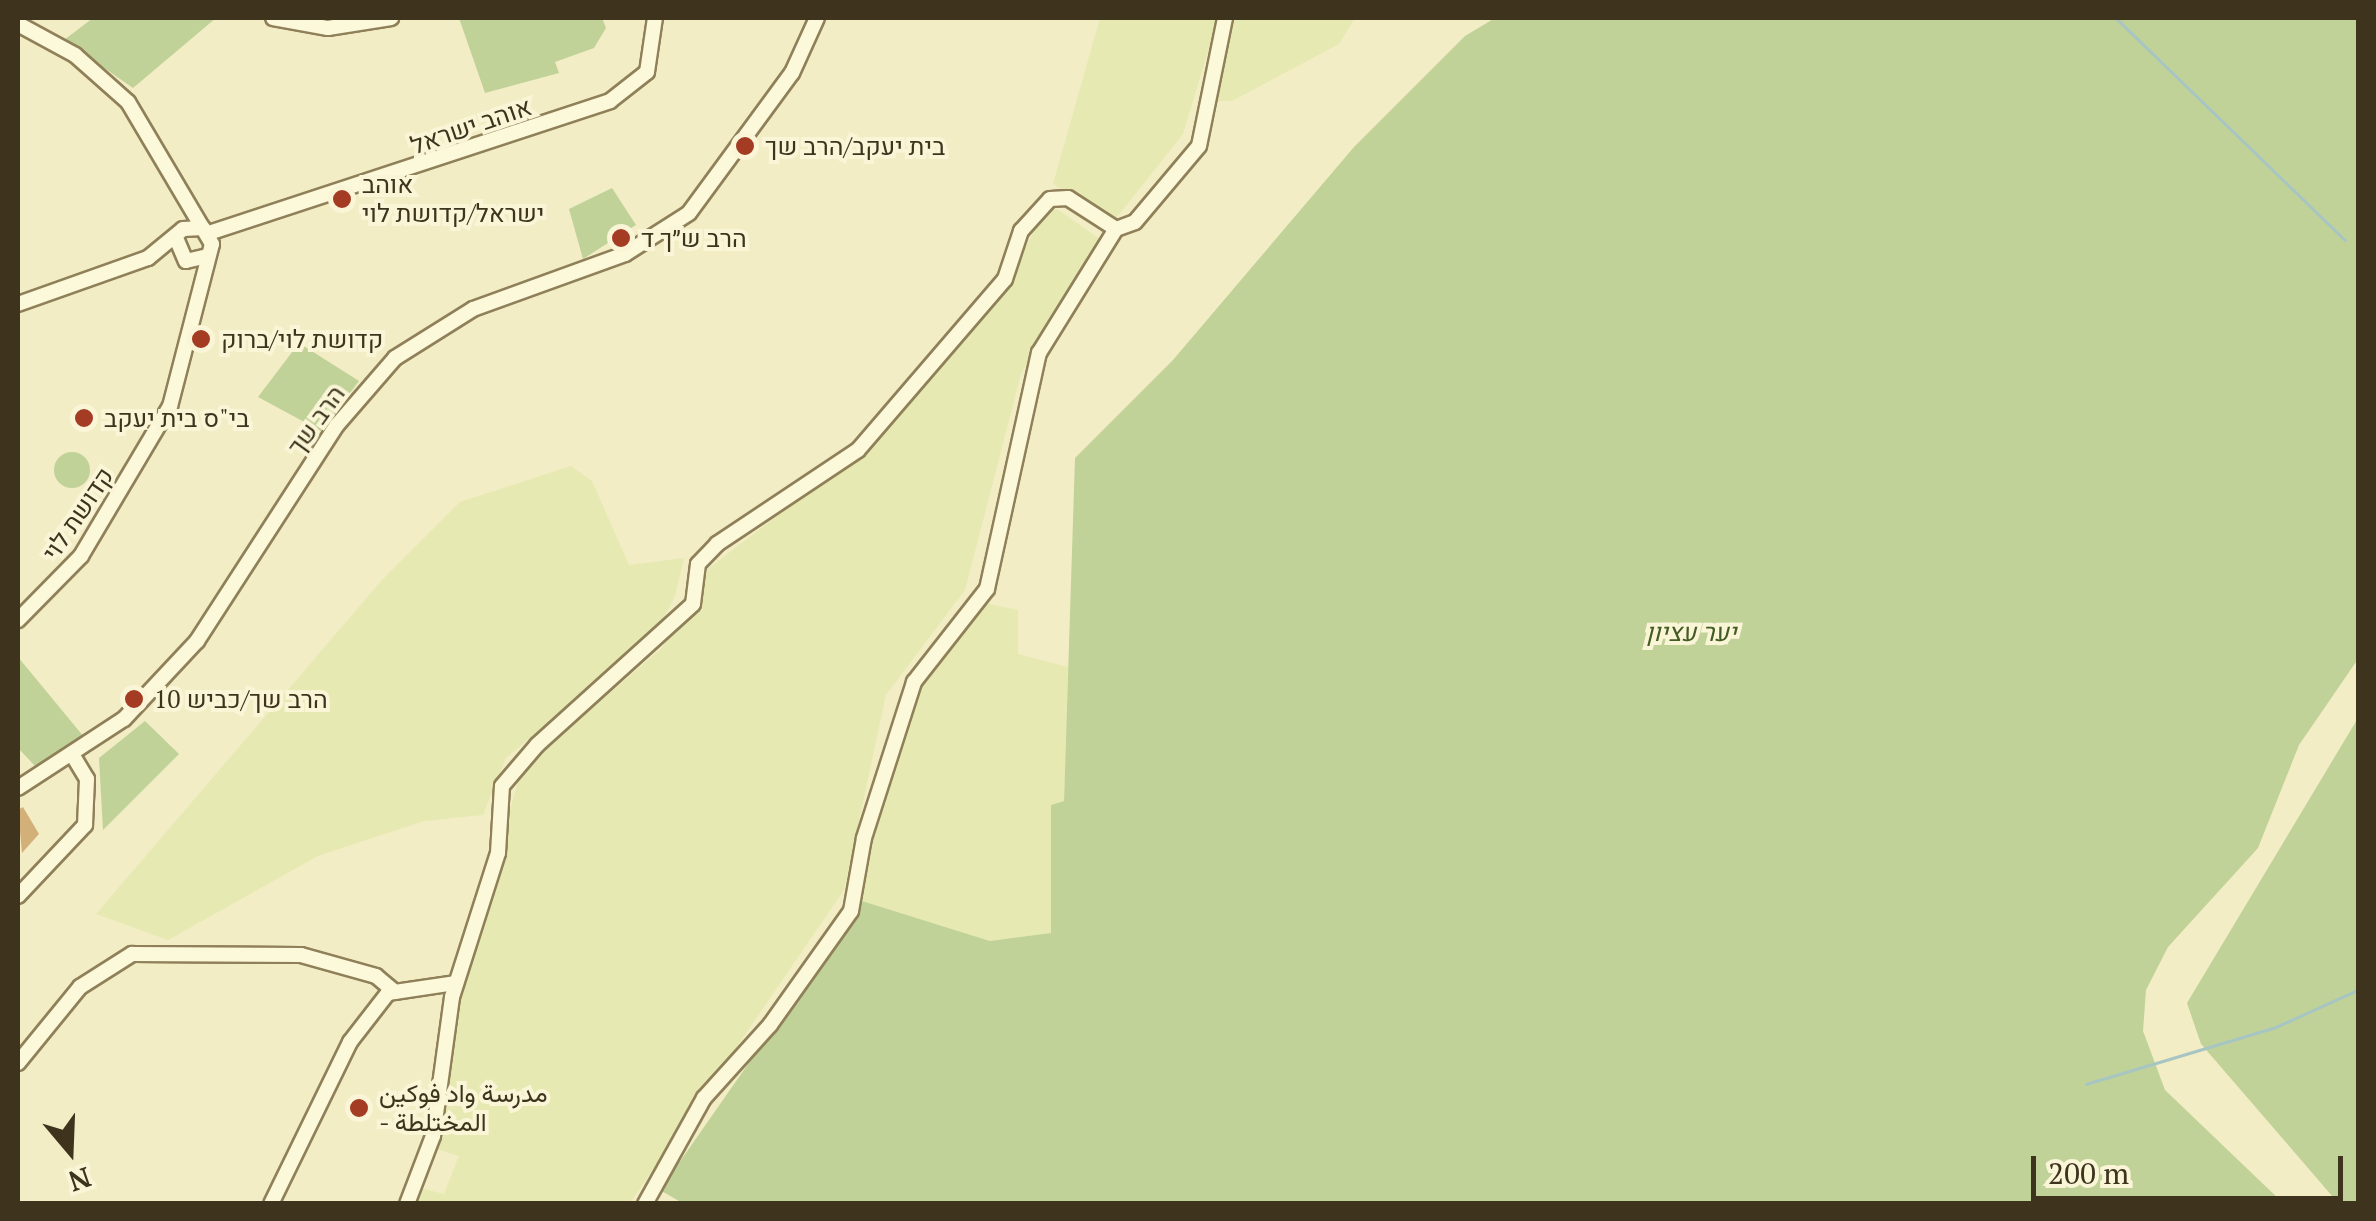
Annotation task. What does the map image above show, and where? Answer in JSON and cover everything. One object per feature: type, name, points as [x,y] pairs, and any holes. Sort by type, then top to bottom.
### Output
[{"type":"street","points":[[273,18],[328,23],[391,18]]},
{"type":"street","name":"אוהב ישראל","points":[[208,242],[610,101],[647,72],[655,18]]},
{"type":"street","name":"הרב שך","points":[[18,788],[72,756],[124,718],[197,641],[331,435],[395,358],[473,309],[625,254],[677,223],[732,163],[800,60],[817,18]]},
{"type":"street","points":[[645,1204],[704,1098],[770,1025],[851,911],[864,838],[914,682],[987,589],[1039,353],[1116,229],[1135,222],[1199,146],[1226,18]]},
{"type":"street","points":[[18,24],[116,88],[153,133],[208,242]]},
{"type":"street","name":"קדושת לוי","points":[[180,190],[178,235],[196,308]]},
{"type":"street","points":[[407,1204],[432,1136],[456,984],[498,853],[502,786],[537,744],[693,604],[698,564],[717,544],[858,450],[1005,279],[1020,230],[1050,199],[1068,198],[1116,229]]},
{"type":"street","points":[[18,304],[148,258],[178,235],[208,242]]},
{"type":"street","points":[[148,258],[184,260],[208,242]]},
{"type":"street","name":"קדושת לוי","points":[[18,620],[81,556],[144,456],[184,372],[208,242]]},
{"type":"street","points":[[18,896],[85,825],[86,779],[72,756]]},
{"type":"street","points":[[18,1063],[80,987],[132,954],[301,955],[376,976],[396,992]]},
{"type":"street","points":[[271,1204],[350,1042],[396,992],[456,984]]},
{"type":"green space","points":[[93,18],[216,18],[133,88],[64,40]]},
{"type":"green space","points":[[459,18],[602,18],[606,28],[594,48],[555,62],[559,73],[485,93]]},
{"type":"green space","points":[[1100,18],[1218,18],[1183,134],[1114,221],[1053,184]]},
{"type":"green space","points":[[1235,18],[1355,18],[1339,44],[1232,101],[1213,101]]},
{"type":"green space","name":"יער עציון","points":[[1495,18],[2358,18],[2358,659],[2299,745],[2258,848],[2168,947],[2146,990],[2143,1031],[2165,1090],[2283,1203],[684,1204],[660,1190],[862,901],[990,941],[1051,933],[1051,805],[1064,801],[1075,458],[1173,360],[1354,147],[1465,36]]},
{"type":"green space","points":[[612,188],[636,225],[583,259],[569,209]]},
{"type":"green space","points":[[1048,203],[1100,239],[1021,374],[965,590],[886,695],[844,890],[630,1203],[406,1204],[416,1187],[444,1194],[459,1156],[421,1144],[435,1060],[522,769],[662,648],[709,568],[865,449],[1011,276]]},
{"type":"green space","points":[[299,343],[359,381],[321,431],[258,397]]},
{"type":"green space","points":[[72,452],[85,457],[90,470],[85,483],[72,488],[59,483],[54,470],[59,457]]},
{"type":"green space","points":[[571,466],[592,481],[629,565],[684,558],[675,596],[657,631],[506,758],[483,815],[424,821],[318,856],[168,940],[96,914],[381,581],[460,502]]},
{"type":"green space","points":[[979,602],[1018,610],[1018,654],[1068,667],[1064,801],[1051,805],[1051,933],[990,941],[862,901],[900,699]]},
{"type":"green space","points":[[18,657],[84,737],[36,767],[18,748]]},
{"type":"green space","points":[[2358,718],[2358,1203],[2339,1204],[2201,1044],[2187,1003]]},
{"type":"green space","points":[[145,721],[179,754],[103,830],[99,758]]},
{"type":"building","points":[[23,807],[39,834],[22,853],[18,810]]},
{"type":"waterway","points":[[2116,18],[2345,240]]},
{"type":"waterway","points":[[2086,1084],[2276,1027],[2358,990]]},
{"type":"place","name":"בית יעקב/הרב שך","points":[[745,146]]},
{"type":"place","name":"אוהב ישראל/קדושת לוי","points":[[342,199]]},
{"type":"place","name":"הרב ש״ך ד","points":[[621,238]]},
{"type":"place","name":"קדושת לוי/ברוק","points":[[201,339]]},
{"type":"place","name":"בי\"ס בית יעקב","points":[[84,418]]},
{"type":"place","name":"הרב שך/כביש 10","points":[[134,699]]},
{"type":"place","name":"مدرسة واد فوكين - المختلطة","points":[[359,1108]]}]
